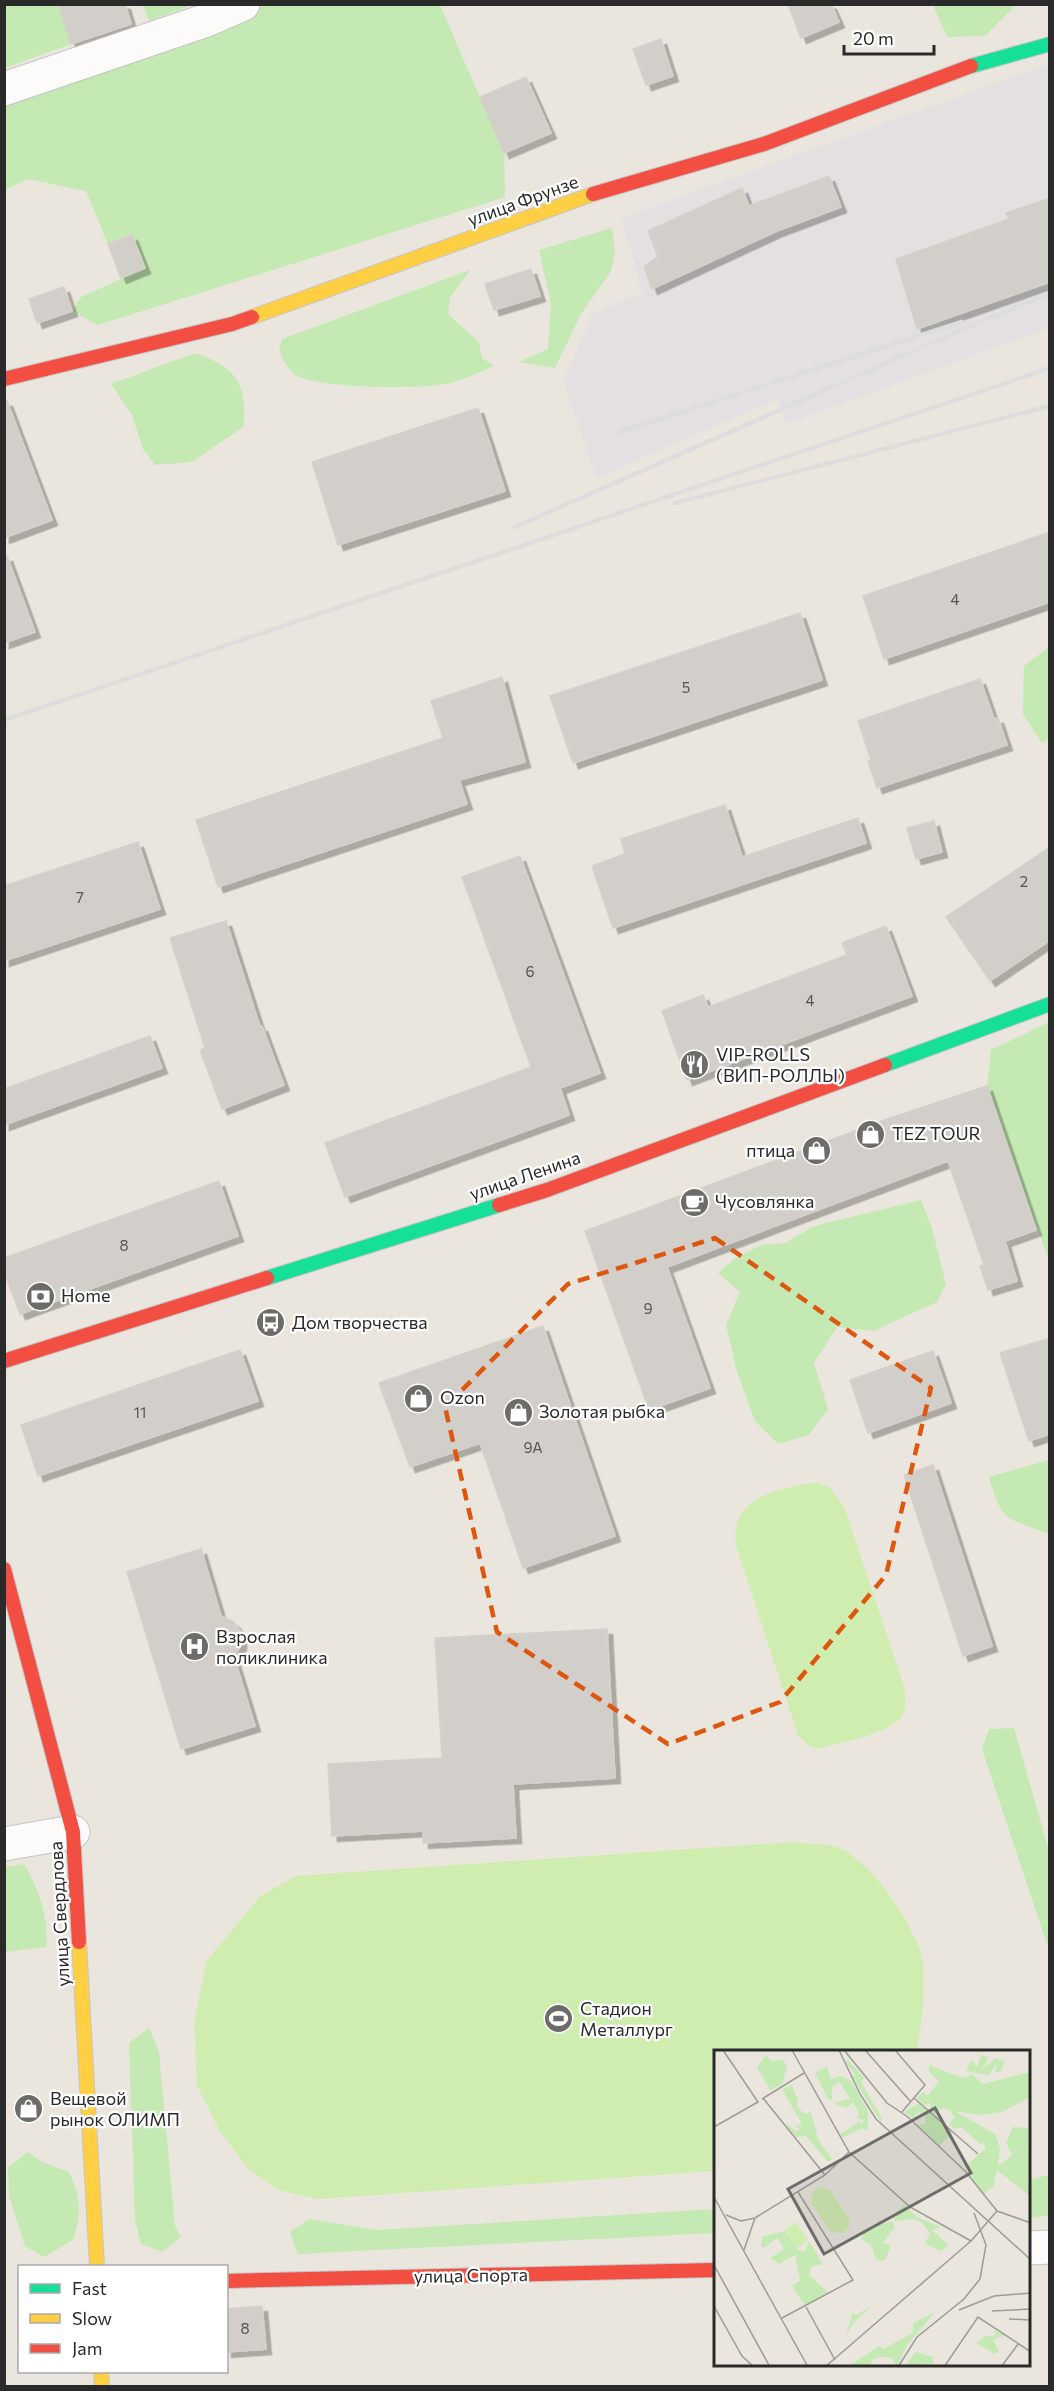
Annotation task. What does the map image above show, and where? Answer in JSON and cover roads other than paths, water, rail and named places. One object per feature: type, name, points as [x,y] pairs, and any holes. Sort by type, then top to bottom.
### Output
[{"type":"main road","name":"улица Фрунзе","points":[[4,379],[232,324],[600,192],[764,144],[972,66],[1050,44]]},
{"type":"main road","name":"улица Ленина","points":[[4,1361],[547,1190],[1050,1004]]},
{"type":"main road","name":"улица Свердлова","points":[[4,1569],[74,1832],[96,2265]]},
{"type":"main road","name":"улица Спорта","points":[[228,2281],[714,2270]]},
{"type":"street","points":[[4,89],[204,21],[243,4]]},
{"type":"street","points":[[4,1844],[74,1832]]},
{"type":"street","points":[[1030,2248],[1050,2247]]},
{"type":"railway","points":[[515,527],[979,322],[1050,294]]},
{"type":"railway","points":[[619,432],[962,322]]},
{"type":"railway","points":[[4,720],[1050,368]]},
{"type":"railway","points":[[675,503],[1050,406]]},
{"type":"place","name":"VIP-ROLLS (ВИП-РОЛЛЫ)","points":[[695,1065]]},
{"type":"place","name":"TEZ TOUR","points":[[871,1134]]},
{"type":"place","name":"птица","points":[[816,1151]]},
{"type":"place","name":"Чусовлянка","points":[[694,1202]]},
{"type":"place","name":"Home","points":[[40,1296]]},
{"type":"place","name":"Дом творчества","points":[[271,1323]]},
{"type":"place","name":"Ozon","points":[[419,1398]]},
{"type":"place","name":"Золотая рыбка","points":[[518,1412]]},
{"type":"place","name":"Взрослая поликлиника","points":[[195,1647]]},
{"type":"place","name":"Стадион Металлург","points":[[559,2019]]},
{"type":"place","name":"Вещевой рынок ОЛИМП","points":[[29,2109]]}]
